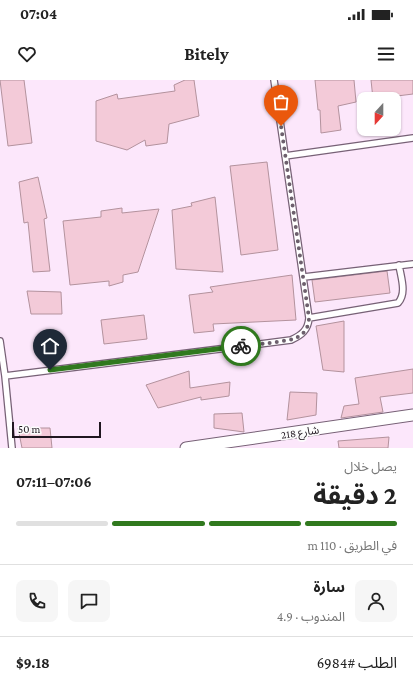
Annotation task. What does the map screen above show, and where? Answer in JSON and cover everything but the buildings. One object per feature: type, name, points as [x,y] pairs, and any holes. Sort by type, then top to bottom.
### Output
[{"type":"street","name":"شارع 218","points":[[186,448],[413,416]]},
{"type":"lane","points":[[5,376],[291,340],[299,337],[305,331],[309,325],[309,318],[304,277],[274,80]]},
{"type":"lane","points":[[285,156],[413,138]]},
{"type":"lane","points":[[304,277],[413,264]]},
{"type":"lane","points":[[309,318],[398,303],[402,299],[403,293],[399,265]]},
{"type":"lane","points":[[0,341],[12,448]]},
{"type":"way so far","points":[[241,346],[291,340],[299,337],[309,325],[304,277],[281,126]]},
{"type":"route","points":[[50,370],[241,346]]}]
